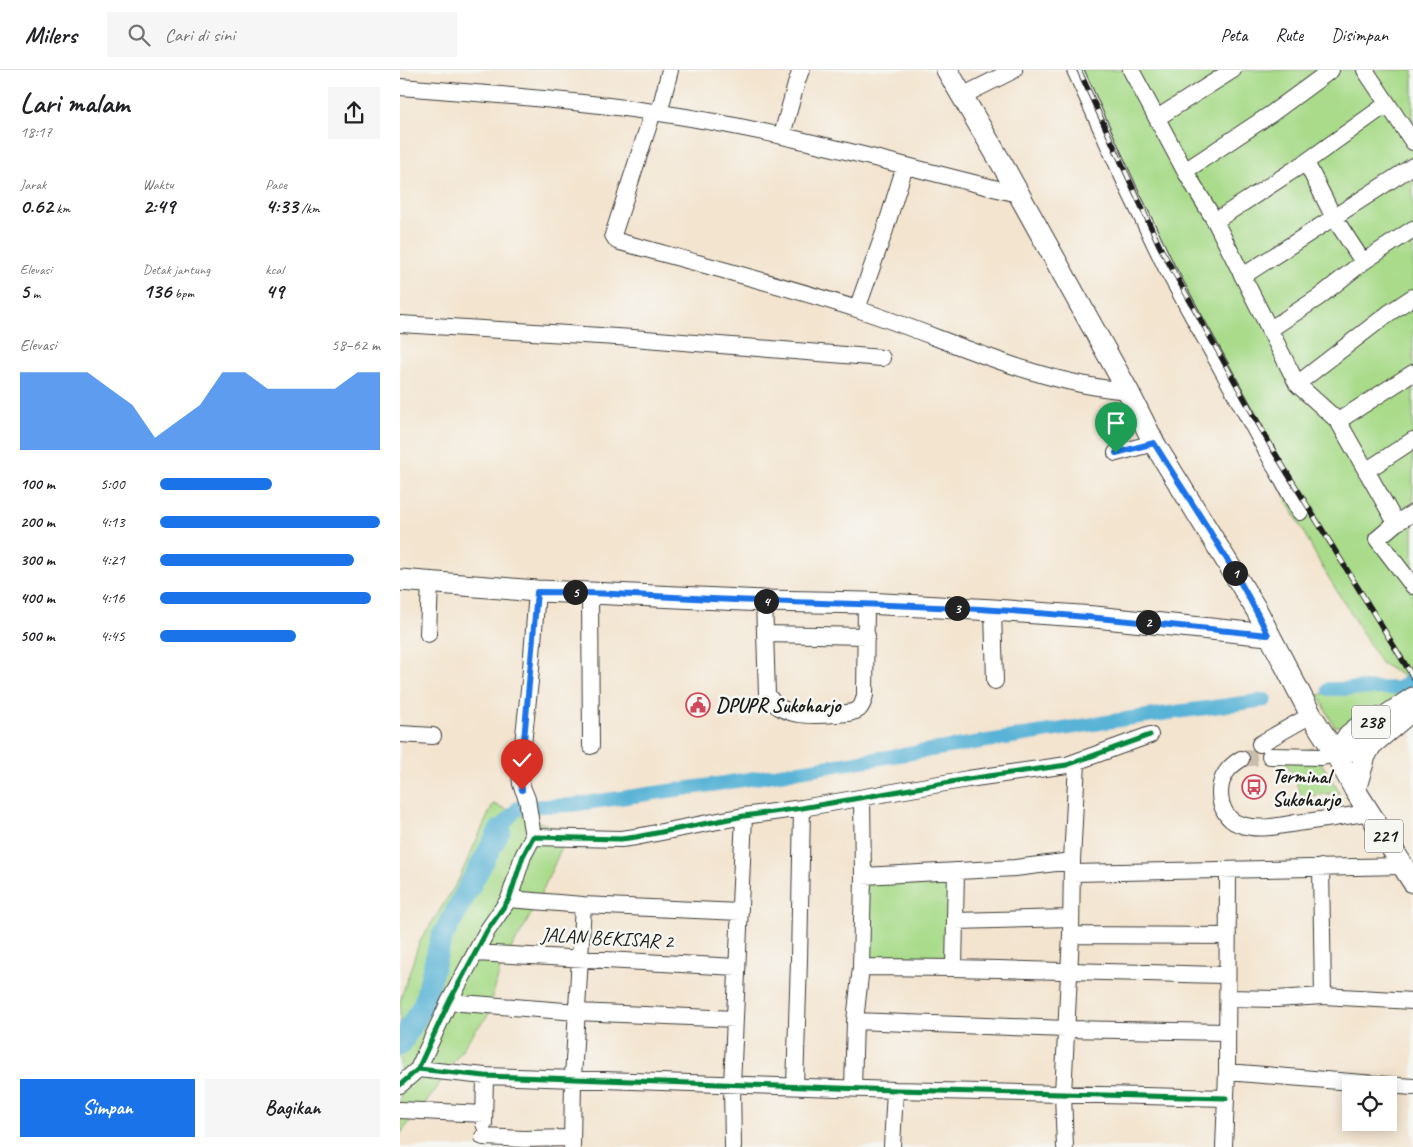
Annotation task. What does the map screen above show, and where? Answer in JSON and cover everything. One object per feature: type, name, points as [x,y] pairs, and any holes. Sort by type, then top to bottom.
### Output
[{"type":"main road","points":[[947,70],[1128,391],[1154,443],[1256,609],[1316,724],[1336,754]]},
{"type":"main road","points":[[400,580],[537,592],[590,592],[993,610],[1095,617],[1268,635]]},
{"type":"main road","name":"238","points":[[1336,754],[1349,735],[1359,727],[1386,716],[1413,698]]},
{"type":"main road","name":"238","points":[[1336,754],[1371,745],[1413,709]]},
{"type":"main road","points":[[1316,724],[1344,731],[1359,727]]},
{"type":"main road","points":[[1355,790],[1365,756],[1371,745]]},
{"type":"main road","name":"221","points":[[1336,754],[1355,790],[1408,874]]},
{"type":"street","points":[[670,70],[613,235],[614,238],[857,309],[1000,362],[1070,382],[1128,391]]},
{"type":"street","points":[[782,135],[801,70]]},
{"type":"street","points":[[962,96],[1014,70]]},
{"type":"street","points":[[1075,70],[1166,267],[1300,512]]},
{"type":"street","points":[[1131,70],[1185,171],[1215,221],[1297,384],[1338,421],[1396,523]]},
{"type":"street","points":[[1157,118],[1233,70]]},
{"type":"street","points":[[1185,171],[1271,114],[1330,70]]},
{"type":"street","points":[[1365,70],[1413,142]]},
{"type":"street","points":[[400,87],[526,98],[656,113],[782,135],[1018,194]]},
{"type":"street","points":[[1215,221],[1306,162],[1387,104]]},
{"type":"street","points":[[1306,162],[1333,216],[1363,262]]},
{"type":"street","points":[[857,309],[905,166]]},
{"type":"street","points":[[1243,276],[1413,166]]},
{"type":"street","points":[[1269,330],[1319,297],[1363,262],[1413,229]]},
{"type":"street","points":[[1297,384],[1389,313],[1413,298]]},
{"type":"street","points":[[400,324],[633,338],[882,358]]},
{"type":"street","points":[[1338,421],[1413,373]]},
{"type":"street","points":[[1366,471],[1413,440]]},
{"type":"street","points":[[1116,453],[1154,443]]},
{"type":"street","points":[[1413,513],[1396,523],[1378,539],[1378,542],[1413,586]]},
{"type":"street","points":[[428,634],[430,582]]},
{"type":"street","points":[[400,1085],[418,1069],[449,1002],[475,953],[487,931],[509,899],[523,856],[533,837],[528,807],[520,784],[520,771],[537,592]]},
{"type":"street","points":[[590,592],[591,746]]},
{"type":"street","points":[[764,601],[767,694],[778,707],[790,712],[807,715],[851,712],[859,709],[863,703],[867,636],[866,603]]},
{"type":"street","points":[[993,610],[995,681]]},
{"type":"street","points":[[765,634],[867,636]]},
{"type":"street","points":[[1316,724],[1254,752],[1227,769],[1220,787],[1224,811],[1238,824],[1261,828],[1369,812]]},
{"type":"street","points":[[400,734],[433,736]]},
{"type":"street","points":[[533,837],[621,839],[672,831],[744,816],[802,808],[968,779],[1057,767],[1077,762],[1150,735]]},
{"type":"street","points":[[1254,752],[1322,757],[1336,754]]},
{"type":"street","points":[[1065,1147],[1066,1029],[1072,935],[1072,867],[1077,762]]},
{"type":"street","points":[[853,1088],[863,876],[862,798]]},
{"type":"street","points":[[795,1086],[800,952],[802,808]]},
{"type":"street","points":[[733,1147],[732,1085],[744,816]]},
{"type":"street","points":[[863,876],[1072,867],[1228,871],[1322,867],[1408,874]]},
{"type":"street","points":[[1322,867],[1322,996]]},
{"type":"street","points":[[954,967],[956,871]]},
{"type":"street","points":[[1224,1147],[1227,1072],[1228,871]]},
{"type":"street","points":[[509,899],[583,905],[740,912]]},
{"type":"street","points":[[485,1076],[483,1142],[524,1139],[572,1142],[573,1078],[583,905]]},
{"type":"street","points":[[955,921],[1071,918]]},
{"type":"street","points":[[1072,935],[1228,936]]},
{"type":"street","name":"JALAN BEKISAR 2","points":[[475,953],[737,967]]},
{"type":"street","points":[[860,966],[1227,975]]},
{"type":"street","points":[[1228,998],[1276,999],[1322,996],[1413,1001]]},
{"type":"street","points":[[449,1002],[577,1012],[735,1019]]},
{"type":"street","points":[[855,1021],[1066,1029],[1226,1032]]},
{"type":"street","points":[[418,1069],[485,1076],[732,1085],[1226,1098]]},
{"type":"street","points":[[1227,1072],[1413,1087]]},
{"type":"street","points":[[892,1147],[895,1090]]},
{"type":"street","points":[[400,1110],[484,1114]]},
{"type":"green space","points":[[1070,70],[1413,70],[1413,682],[1381,663],[1321,565],[1221,376]]},
{"type":"green space","points":[[1332,691],[1400,691],[1405,701],[1351,726],[1334,726],[1318,695]]},
{"type":"green space","points":[[1312,748],[1340,793],[1302,796],[1285,760]]},
{"type":"green space","points":[[493,804],[568,833],[537,903],[501,965],[488,1015],[469,1039],[432,1095],[400,1134],[400,1001],[419,943],[458,881]]},
{"type":"green space","points":[[956,871],[954,967],[861,967],[867,872]]},
{"type":"waterway","points":[[1329,689],[1399,688],[1413,678]]},
{"type":"waterway","points":[[501,827],[519,807],[571,805],[711,785],[1132,718],[1265,700]]},
{"type":"waterway","points":[[400,1045],[424,1004],[441,939],[500,830]]},
{"type":"tunnel","points":[[1241,759],[1270,756]]},
{"type":"railway","points":[[1079,70],[1160,247],[1270,445],[1413,677]]},
{"type":"cycle path","points":[[400,1085],[418,1069],[449,1002],[487,931],[509,899],[523,856],[533,837],[621,839],[636,837],[744,816],[802,808],[968,779],[1067,765],[1150,735]]},
{"type":"cycle path","points":[[418,1069],[485,1076],[895,1090],[1226,1098]]},
{"type":"place","name":"DPUPR Sukoharjo","points":[[698,705]]},
{"type":"place","name":"Terminal Sukoharjo","points":[[1254,787]]},
{"type":"route","points":[[522,790],[520,771],[537,592],[590,592],[993,610],[1095,617],[1268,635],[1256,609],[1154,443],[1116,453]]}]
